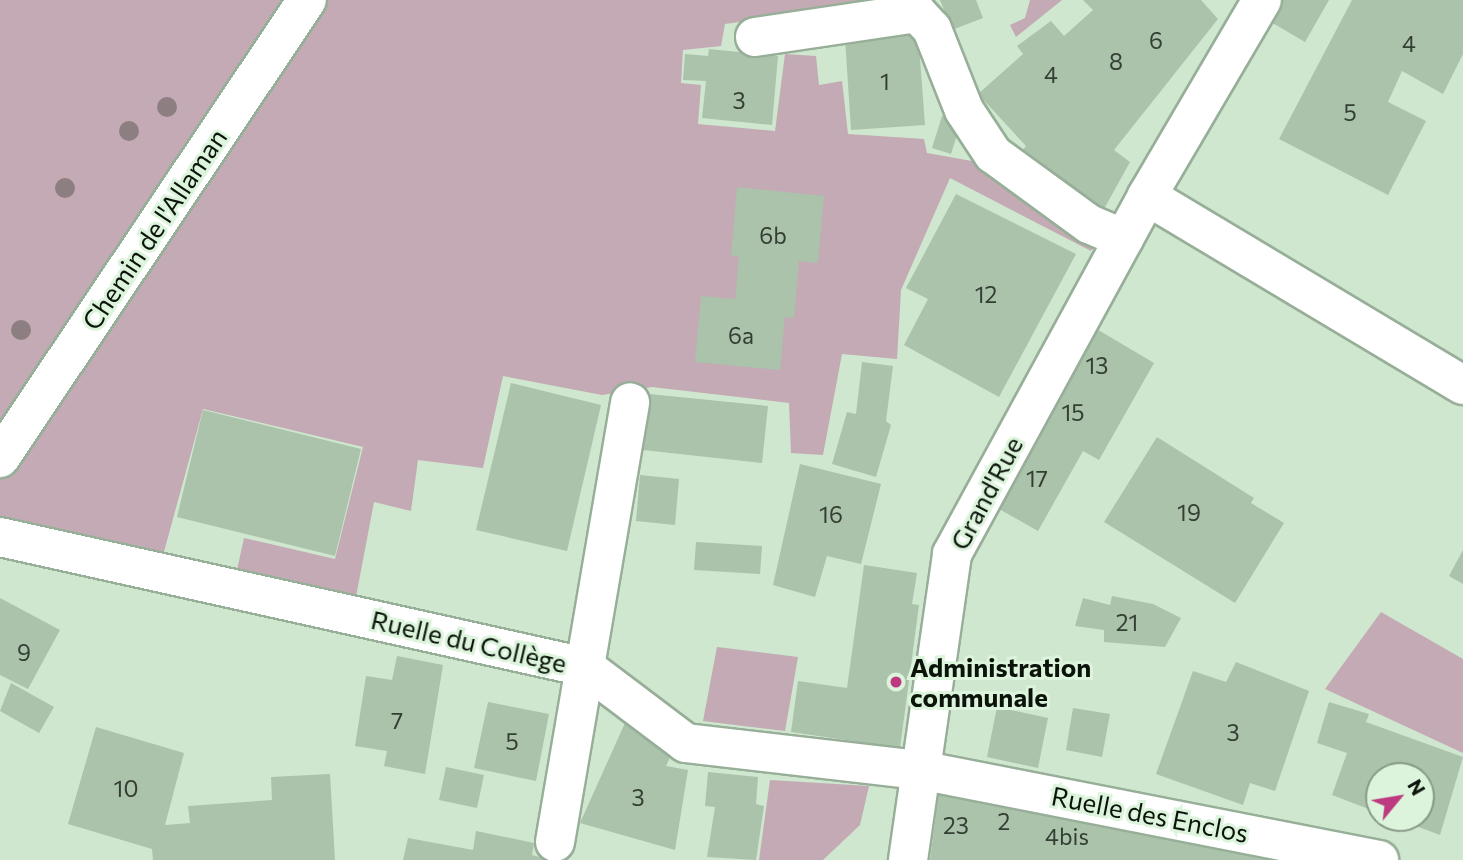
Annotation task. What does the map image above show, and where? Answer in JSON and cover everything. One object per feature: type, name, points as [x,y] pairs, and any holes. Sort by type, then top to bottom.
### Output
[{"type":"street","name":"Chemin de l'Allaman","points":[[0,458],[307,0]]},
{"type":"street","name":"Grand'Rue","points":[[908,860],[951,554],[1147,196],[1262,0]]},
{"type":"street","points":[[755,37],[917,13],[932,29],[964,110],[993,153],[1089,225],[1124,239]]},
{"type":"street","points":[[1147,196],[1463,385]]},
{"type":"street","points":[[555,842],[630,402]]},
{"type":"street","name":"Ruelle du Collège","points":[[0,537],[586,667],[687,743],[920,770]]},
{"type":"street","name":"Ruelle des Enclos","points":[[920,770],[1379,860]]},
{"type":"shaded area","points":[[0,0],[307,0],[0,455]]},
{"type":"shaded area","points":[[311,0],[895,0],[725,24],[721,46],[683,50],[681,83],[701,85],[698,124],[775,131],[785,54],[816,56],[819,85],[842,81],[848,134],[924,139],[927,153],[972,161],[1038,209],[1098,237],[1091,251],[950,178],[901,290],[897,359],[842,354],[823,455],[791,453],[789,403],[652,387],[602,395],[503,376],[483,468],[418,460],[411,511],[374,502],[354,607],[235,579],[244,538],[335,559],[363,447],[203,409],[159,570],[0,534],[0,464]]},
{"type":"shaded area","points":[[1030,0],[1062,0],[1016,37],[1010,25],[1025,18]]},
{"type":"shaded area","points":[[1381,612],[1463,659],[1463,753],[1325,689]]},
{"type":"shaded area","points":[[717,647],[798,657],[785,731],[703,721]]},
{"type":"shaded area","points":[[770,780],[869,786],[860,825],[823,860],[759,860]]},
{"type":"building","points":[[940,0],[976,0],[983,18],[952,30]]},
{"type":"building","points":[[1083,0],[1201,0],[1218,19],[1114,150],[1130,162],[1099,218],[1013,162],[1026,146],[978,94],[1023,54],[1017,46],[1051,21],[1064,36],[1093,10]]},
{"type":"building","points":[[1274,0],[1329,0],[1305,42],[1264,18]]},
{"type":"building","points":[[1352,0],[1463,0],[1463,54],[1443,94],[1402,71],[1388,102],[1426,121],[1388,195],[1279,139]]},
{"type":"building","points":[[918,33],[925,125],[851,130],[845,38]]},
{"type":"building","points":[[709,49],[778,56],[772,125],[702,118],[706,81],[683,80],[685,54],[708,56]]},
{"type":"building","points":[[942,116],[961,122],[951,154],[932,148]]},
{"type":"building","points":[[737,187],[824,196],[818,263],[799,261],[794,318],[785,317],[780,370],[695,362],[701,296],[735,299],[739,256],[731,256]]},
{"type":"building","points":[[956,194],[1076,254],[999,397],[904,345],[928,299],[906,288]]},
{"type":"building","points":[[1090,325],[1154,363],[1099,460],[1083,451],[1038,531],[992,505]]},
{"type":"building","points":[[862,362],[893,366],[886,421],[891,425],[876,477],[832,464],[847,412],[856,414]]},
{"type":"building","points":[[511,383],[601,405],[567,551],[476,530]]},
{"type":"building","points":[[649,394],[768,406],[762,463],[643,450]]},
{"type":"building","points":[[203,410],[361,449],[335,556],[177,517]]},
{"type":"building","points":[[1157,437],[1254,498],[1251,503],[1284,523],[1235,603],[1104,522]]},
{"type":"building","points":[[800,464],[881,484],[861,564],[827,556],[815,597],[773,585]]},
{"type":"building","points":[[640,475],[679,479],[675,525],[636,521]]},
{"type":"building","points":[[696,542],[762,546],[760,574],[694,570]]},
{"type":"building","points":[[1463,550],[1463,584],[1449,576]]},
{"type":"building","points":[[864,565],[917,573],[912,604],[919,605],[900,748],[791,732],[798,681],[847,688]]},
{"type":"building","points":[[1112,596],[1153,604],[1181,618],[1165,647],[1104,642],[1104,630],[1075,626],[1083,598],[1110,605]]},
{"type":"building","points":[[0,598],[60,630],[28,689],[0,675]]},
{"type":"building","points":[[397,656],[443,665],[425,774],[384,766],[387,751],[355,746],[366,676],[392,680]]},
{"type":"building","points":[[1236,662],[1309,691],[1275,791],[1250,783],[1243,805],[1156,774],[1193,671],[1226,682]]},
{"type":"building","points":[[11,683],[54,707],[39,733],[0,711]]},
{"type":"building","points":[[488,702],[549,714],[536,781],[474,768]]},
{"type":"building","points":[[1329,702],[1369,714],[1366,722],[1463,757],[1440,835],[1432,832],[1435,832],[1435,762],[1365,762],[1365,808],[1332,795],[1347,753],[1317,743]]},
{"type":"building","points":[[997,707],[1048,718],[1038,768],[987,757]]},
{"type":"building","points":[[1073,708],[1110,714],[1102,757],[1066,750]]},
{"type":"building","points":[[629,714],[675,746],[666,766],[688,770],[675,850],[580,823]]},
{"type":"building","points":[[96,727],[184,753],[165,825],[190,823],[188,806],[272,800],[271,777],[330,774],[335,860],[153,860],[152,849],[68,824]]},
{"type":"building","points":[[446,767],[484,775],[477,808],[439,800]]},
{"type":"building","points":[[708,772],[758,777],[756,804],[764,806],[756,860],[707,857],[715,807],[705,806]]},
{"type":"building","points":[[940,785],[1289,860],[930,860]]},
{"type":"building","points":[[476,831],[534,843],[532,855],[550,860],[403,860],[408,838],[473,850]]},
{"type":"place","name":"Administration communale","points":[[896,682]]}]
